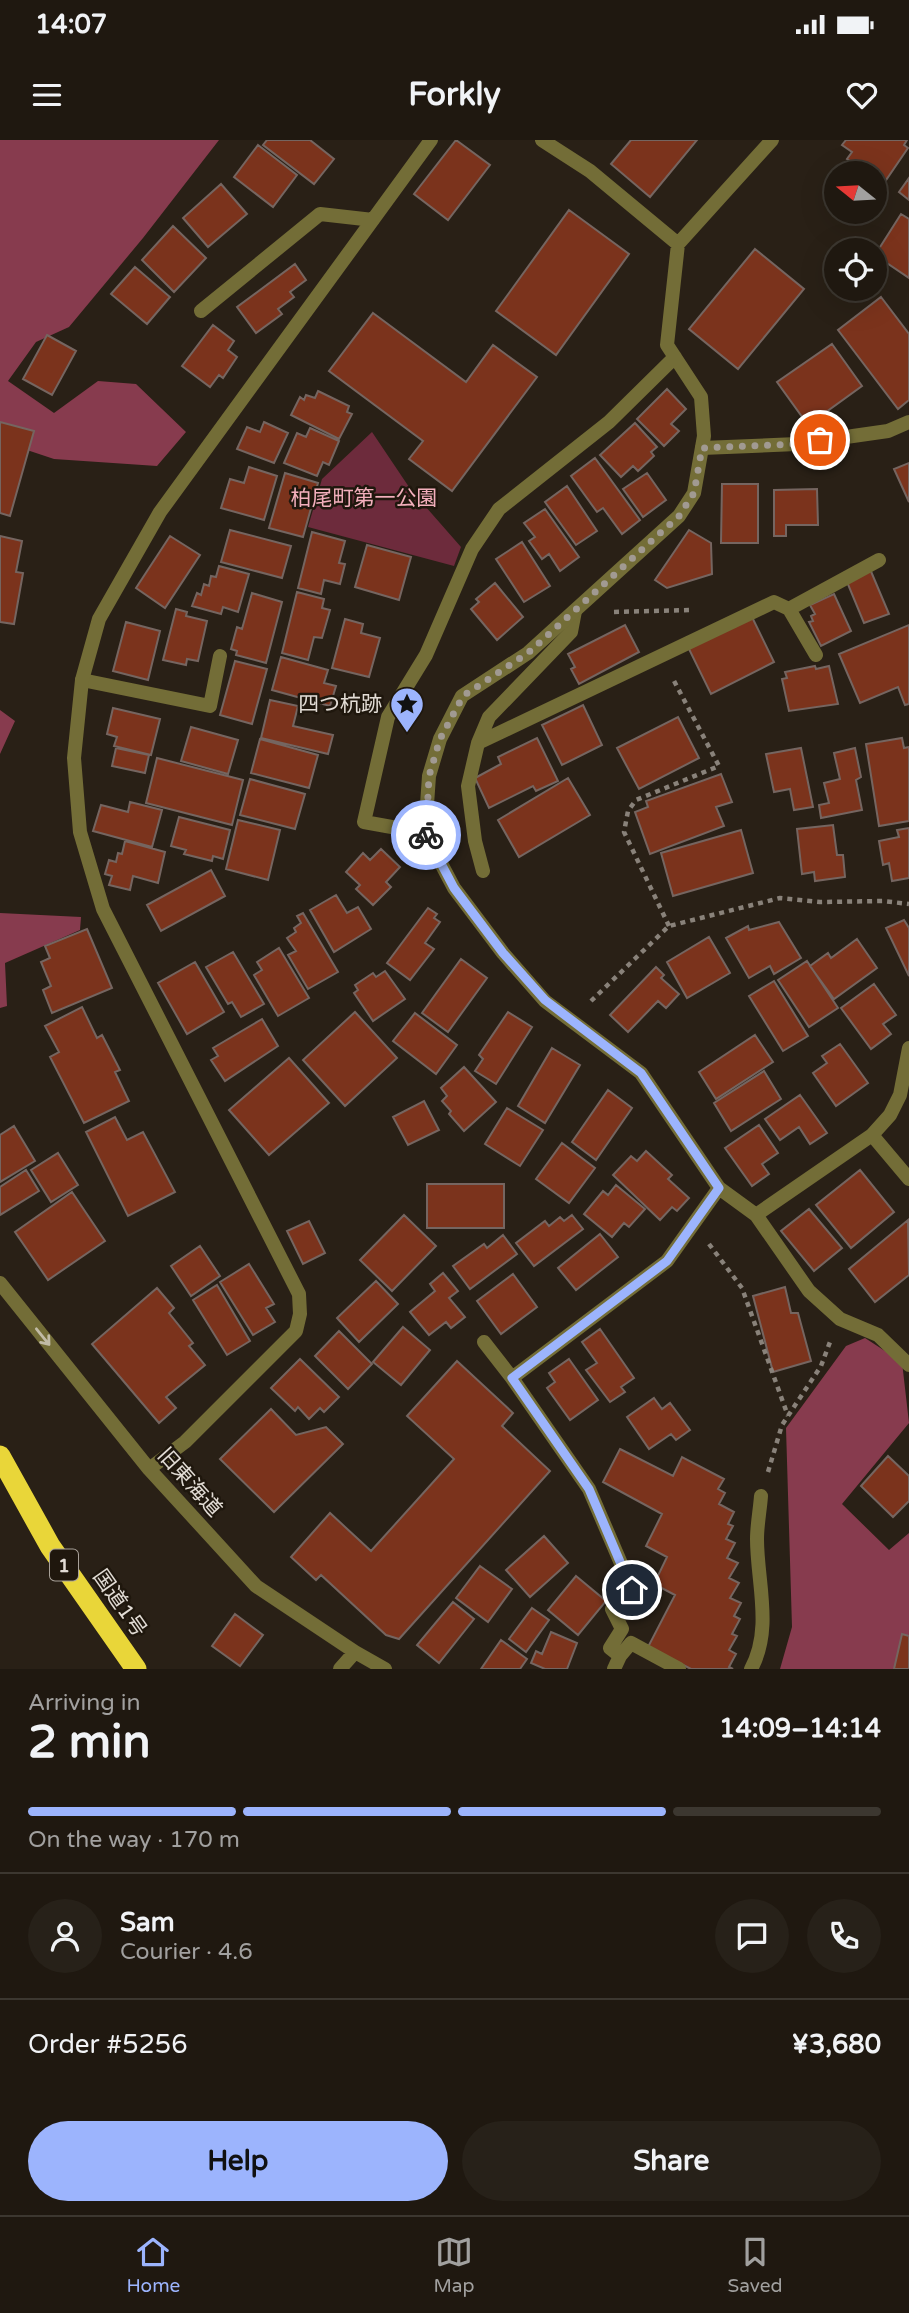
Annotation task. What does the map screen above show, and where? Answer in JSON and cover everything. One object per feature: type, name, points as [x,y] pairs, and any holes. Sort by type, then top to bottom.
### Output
[{"type":"highway","name":"国道1号","points":[[0,1456],[50,1546],[136,1669]]},
{"type":"street","points":[[149,1469],[185,1442],[296,1331],[300,1314],[299,1294],[103,909],[80,832],[74,758],[82,680],[99,620],[160,512],[432,140]]},
{"type":"street","points":[[542,140],[590,171],[678,244]]},
{"type":"street","points":[[772,140],[678,244],[667,345],[701,397],[704,436],[694,493],[679,516],[528,653],[463,696],[440,739],[429,776],[425,834],[454,888],[503,953],[545,1000],[575,1016],[641,1073],[719,1188],[756,1215],[809,1291],[840,1319],[878,1335],[909,1365]]},
{"type":"street","points":[[201,311],[320,214],[373,220]]},
{"type":"street","points":[[425,834],[364,822],[388,717],[426,655],[472,549],[499,509],[610,422],[675,357]]},
{"type":"street","points":[[702,448],[797,444],[888,431],[909,422]]},
{"type":"street","points":[[789,609],[879,560]]},
{"type":"street","points":[[478,743],[774,602],[789,609],[816,655]]},
{"type":"street","points":[[483,872],[475,841],[468,786],[478,743],[489,717],[571,632],[575,611]]},
{"type":"street","points":[[82,680],[210,706],[220,656]]},
{"type":"street","points":[[756,1215],[872,1135],[890,1115],[900,1095],[909,1048]]},
{"type":"street","points":[[872,1135],[909,1179]]},
{"type":"street","points":[[512,1378],[667,1261],[719,1188]]},
{"type":"street","name":"旧東海道","points":[[0,1283],[149,1469],[257,1586],[355,1653],[385,1669]]},
{"type":"street","points":[[484,1342],[589,1489],[641,1610]]},
{"type":"street","points":[[751,1669],[763,1626],[757,1539],[761,1496]]},
{"type":"street","points":[[632,1590],[612,1609],[622,1629],[610,1648],[617,1662],[631,1643],[679,1669]]},
{"type":"street","points":[[340,1669],[355,1653]]},
{"type":"path","points":[[614,612],[705,610]]},
{"type":"path","points":[[660,655],[719,766],[636,800],[628,811],[624,832],[669,926]]},
{"type":"path","points":[[575,1016],[669,926],[780,898],[820,902],[883,901],[909,904]]},
{"type":"path","points":[[698,1218],[706,1241],[742,1288],[788,1416]]},
{"type":"path","points":[[761,1496],[782,1424],[821,1366],[840,1319]]},
{"type":"green space","name":"柏尾町第一公園","points":[[372,432],[411,490],[461,547],[454,566],[308,527],[322,479]]},
{"type":"shaded area","points":[[0,140],[219,140],[69,327],[36,342],[8,381],[54,413],[98,381],[136,384],[186,432],[157,466],[54,459],[0,441]]},
{"type":"shaded area","points":[[0,710],[15,721],[0,754]]},
{"type":"shaded area","points":[[0,913],[81,917],[80,930],[5,963],[7,1006],[0,1008]]},
{"type":"shaded area","points":[[865,1338],[902,1362],[909,1423],[842,1504],[889,1550],[909,1533],[909,1641],[896,1669],[780,1669],[792,1627],[786,1428],[846,1346]]},
{"type":"building","points":[[267,140],[310,140],[334,159],[314,184],[263,145]]},
{"type":"building","points":[[456,140],[490,165],[448,220],[414,194]]},
{"type":"building","points":[[631,140],[697,140],[650,197],[611,164]]},
{"type":"building","points":[[846,140],[907,140],[904,145],[908,148],[887,179],[887,161],[850,161],[847,159],[852,152],[842,145]]},
{"type":"building","points":[[258,145],[297,175],[273,207],[234,177]]},
{"type":"building","points":[[909,178],[909,200],[899,192]]},
{"type":"building","points":[[221,184],[247,214],[208,247],[183,218]]},
{"type":"building","points":[[569,210],[629,254],[556,355],[496,311]]},
{"type":"building","points":[[901,214],[909,219],[909,278],[887,263],[886,238]]},
{"type":"building","points":[[173,226],[206,258],[174,292],[142,260]]},
{"type":"building","points":[[755,249],[804,289],[738,369],[689,329]]},
{"type":"building","points":[[295,264],[306,280],[290,292],[294,297],[278,309],[282,314],[256,333],[237,307]]},
{"type":"building","points":[[135,267],[170,297],[147,324],[111,294]]},
{"type":"building","points":[[876,301],[884,301],[909,334],[909,400],[898,409],[838,330]]},
{"type":"building","points":[[373,313],[466,382],[493,345],[537,377],[452,491],[409,459],[423,441],[329,371]]},
{"type":"building","points":[[213,325],[234,341],[228,350],[237,357],[223,378],[219,375],[210,387],[182,366]]},
{"type":"building","points":[[47,335],[76,351],[52,395],[23,379]]},
{"type":"building","points":[[832,344],[862,386],[808,425],[777,382]]},
{"type":"building","points":[[667,389],[686,409],[671,424],[679,431],[664,446],[637,419]]},
{"type":"building","points":[[318,391],[349,406],[347,412],[352,414],[339,439],[291,415],[300,397],[304,400],[306,395],[315,398]]},
{"type":"building","points":[[0,422],[34,431],[10,516],[0,513]]},
{"type":"building","points":[[264,422],[288,433],[274,463],[237,449],[247,427],[260,432]]},
{"type":"building","points":[[635,423],[657,447],[651,452],[654,456],[638,471],[633,466],[621,477],[600,455]]},
{"type":"building","points":[[310,428],[339,441],[329,465],[323,462],[317,476],[284,463],[297,433],[306,437]]},
{"type":"building","points":[[595,458],[640,520],[622,534],[603,508],[597,512],[571,476]]},
{"type":"building","points":[[909,463],[909,502],[894,469]]},
{"type":"building","points":[[249,467],[277,476],[264,520],[221,508],[230,479],[244,483]]},
{"type":"building","points":[[285,473],[318,483],[303,537],[269,528]]},
{"type":"building","points":[[647,473],[666,500],[643,517],[623,489]]},
{"type":"building","points":[[722,484],[758,484],[758,543],[721,543]]},
{"type":"building","points":[[567,486],[597,531],[576,545],[545,502]]},
{"type":"building","points":[[817,489],[818,525],[786,525],[786,536],[774,536],[774,490]]},
{"type":"building","points":[[545,509],[579,557],[560,571],[549,554],[542,559],[529,541],[535,537],[524,523]]},
{"type":"building","points":[[230,530],[291,546],[282,578],[221,562]]},
{"type":"building","points":[[689,530],[711,543],[712,574],[667,588],[655,580]]},
{"type":"building","points":[[312,532],[345,541],[339,563],[345,564],[340,584],[324,580],[321,594],[298,588]]},
{"type":"building","points":[[0,536],[22,541],[16,572],[23,573],[14,624],[0,622]]},
{"type":"building","points":[[170,536],[200,555],[165,608],[136,588]]},
{"type":"building","points":[[522,542],[550,586],[524,602],[496,559]]},
{"type":"building","points":[[367,545],[411,557],[399,600],[355,587]]},
{"type":"building","points":[[219,566],[249,574],[238,612],[223,607],[221,614],[192,606],[197,593],[201,595],[204,584],[209,586],[211,576],[216,577]]},
{"type":"building","points":[[870,569],[889,614],[864,623],[847,582]]},
{"type":"building","points":[[495,583],[523,617],[497,640],[471,609],[479,602],[476,599]]},
{"type":"building","points":[[297,592],[324,599],[322,608],[330,610],[322,638],[314,637],[308,660],[282,653]]},
{"type":"building","points":[[252,593],[282,602],[266,663],[236,655],[237,651],[231,649],[237,627],[242,629]]},
{"type":"building","points":[[834,594],[851,631],[821,646],[809,622],[813,621],[811,616],[815,614],[810,605]]},
{"type":"building","points":[[176,609],[187,612],[186,616],[207,621],[198,661],[187,659],[186,665],[163,660]]},
{"type":"building","points":[[751,615],[774,662],[711,694],[688,647]]},
{"type":"building","points":[[345,619],[363,624],[361,633],[380,638],[369,677],[332,668]]},
{"type":"building","points":[[126,622],[160,631],[148,680],[113,671]]},
{"type":"building","points":[[625,625],[639,652],[579,684],[571,669],[575,667],[568,654]]},
{"type":"building","points":[[909,625],[909,704],[905,705],[898,687],[860,703],[839,654]]},
{"type":"building","points":[[281,657],[328,670],[324,683],[336,686],[330,706],[272,690]]},
{"type":"building","points":[[235,661],[267,669],[252,724],[220,715]]},
{"type":"building","points":[[815,666],[816,669],[829,666],[838,704],[789,711],[782,679],[787,678],[785,672]]},
{"type":"building","points":[[270,700],[298,706],[293,726],[333,735],[328,754],[261,738]]},
{"type":"building","points":[[583,705],[602,745],[562,765],[542,725]]},
{"type":"building","points":[[113,708],[160,719],[151,755],[114,746],[117,737],[107,734]]},
{"type":"building","points":[[678,717],[699,758],[639,789],[617,748]]},
{"type":"building","points":[[191,727],[238,740],[228,774],[181,761]]},
{"type":"building","points":[[537,738],[558,781],[536,791],[533,786],[489,808],[475,778],[501,764],[498,757]]},
{"type":"building","points":[[902,738],[904,748],[909,747],[909,821],[879,826],[866,744]]},
{"type":"building","points":[[260,739],[318,755],[309,788],[251,773]]},
{"type":"building","points":[[116,748],[149,755],[145,773],[112,766]]},
{"type":"building","points":[[801,748],[813,807],[794,810],[790,789],[774,792],[766,754]]},
{"type":"building","points":[[855,748],[861,777],[856,780],[862,810],[821,818],[819,805],[829,803],[824,783],[840,779],[834,753]]},
{"type":"building","points":[[157,758],[243,780],[232,825],[146,803]]},
{"type":"building","points":[[721,774],[732,802],[716,807],[724,826],[650,854],[635,812],[648,807],[646,801]]},
{"type":"building","points":[[568,778],[590,815],[519,857],[498,820]]},
{"type":"building","points":[[250,779],[305,794],[295,829],[240,815]]},
{"type":"building","points":[[130,802],[162,810],[152,847],[93,831],[101,805],[128,812]]},
{"type":"building","points":[[179,817],[230,830],[223,859],[213,856],[212,861],[184,854],[186,850],[171,846]]},
{"type":"building","points":[[238,820],[280,830],[268,880],[226,869]]},
{"type":"building","points":[[833,825],[837,855],[843,855],[845,877],[815,881],[814,872],[802,874],[797,829]]},
{"type":"building","points":[[909,828],[909,878],[892,881],[889,863],[883,865],[879,841],[899,837],[897,830]]},
{"type":"building","points":[[741,830],[753,873],[673,896],[661,853]]},
{"type":"building","points":[[125,841],[165,852],[158,883],[133,876],[130,890],[109,885],[112,876],[105,874],[109,860],[116,862],[118,853],[122,854]]},
{"type":"building","points":[[381,849],[400,867],[386,882],[391,887],[373,905],[356,889],[360,885],[346,872],[363,853],[370,860]]},
{"type":"building","points":[[211,870],[225,896],[161,931],[147,905]]},
{"type":"building","points":[[336,895],[347,913],[358,907],[371,929],[334,952],[310,910]]},
{"type":"building","points":[[428,908],[437,914],[434,918],[440,922],[425,943],[434,949],[410,980],[387,963]]},
{"type":"building","points":[[303,913],[338,972],[308,989],[288,955],[296,951],[287,938],[296,932],[294,928],[301,923],[297,916]]},
{"type":"building","points":[[904,920],[909,928],[909,976],[886,928]]},
{"type":"building","points":[[779,922],[801,958],[774,974],[770,966],[749,978],[726,938],[748,926],[749,930]]},
{"type":"building","points":[[87,929],[112,988],[52,1013],[43,990],[51,986],[41,962],[50,958],[45,946]]},
{"type":"building","points":[[709,937],[730,973],[687,998],[667,962]]},
{"type":"building","points":[[857,939],[877,968],[834,999],[810,966],[828,953],[831,958]]},
{"type":"building","points":[[279,948],[309,998],[278,1016],[254,975],[262,970],[257,962]]},
{"type":"building","points":[[233,952],[264,1004],[241,1017],[232,1002],[228,1004],[206,967]]},
{"type":"building","points":[[461,959],[487,978],[448,1032],[422,1013]]},
{"type":"building","points":[[807,961],[838,1008],[809,1027],[778,980]]},
{"type":"building","points":[[195,962],[224,1012],[187,1034],[158,983]]},
{"type":"building","points":[[656,967],[664,975],[661,978],[679,994],[666,1008],[658,1001],[628,1032],[610,1015]]},
{"type":"building","points":[[385,971],[405,999],[373,1021],[354,993],[358,990],[355,985],[373,973],[376,977]]},
{"type":"building","points":[[774,981],[808,1036],[783,1051],[749,996]]},
{"type":"building","points":[[874,984],[896,1015],[883,1024],[891,1034],[871,1049],[841,1008]]},
{"type":"building","points":[[82,1007],[97,1038],[102,1035],[120,1070],[115,1072],[129,1101],[84,1123],[50,1057],[59,1052],[45,1026]]},
{"type":"building","points":[[355,1012],[397,1058],[345,1106],[303,1060]]},
{"type":"building","points":[[508,1012],[532,1027],[496,1084],[475,1071],[483,1059],[479,1055]]},
{"type":"building","points":[[415,1013],[457,1045],[436,1074],[393,1041]]},
{"type":"building","points":[[262,1019],[278,1046],[225,1081],[211,1060],[218,1056],[213,1048]]},
{"type":"building","points":[[755,1035],[773,1062],[716,1099],[699,1072]]},
{"type":"building","points":[[840,1044],[868,1083],[836,1106],[813,1073],[827,1063],[822,1056]]},
{"type":"building","points":[[552,1048],[580,1065],[545,1123],[518,1106]]},
{"type":"building","points":[[289,1058],[329,1103],[269,1155],[229,1110]]},
{"type":"building","points":[[464,1067],[496,1102],[464,1131],[442,1101],[447,1096],[441,1088]]},
{"type":"building","points":[[764,1071],[781,1099],[731,1131],[714,1103]]},
{"type":"building","points":[[608,1090],[632,1108],[596,1160],[572,1142]]},
{"type":"building","points":[[800,1095],[827,1133],[810,1144],[799,1127],[780,1140],[765,1119]]},
{"type":"building","points":[[424,1101],[439,1130],[408,1145],[393,1117]]},
{"type":"building","points":[[507,1108],[543,1130],[520,1166],[485,1144]]},
{"type":"building","points":[[115,1117],[127,1140],[143,1132],[175,1192],[128,1216],[86,1132]]},
{"type":"building","points":[[759,1125],[778,1153],[762,1164],[769,1174],[752,1186],[725,1148]]},
{"type":"building","points":[[14,1126],[35,1161],[0,1182],[0,1135]]},
{"type":"building","points":[[562,1143],[595,1168],[569,1203],[536,1179]]},
{"type":"building","points":[[646,1151],[672,1175],[668,1179],[689,1198],[677,1211],[672,1207],[660,1220],[613,1175],[631,1156],[637,1161]]},
{"type":"building","points":[[58,1153],[78,1185],[51,1202],[31,1170]]},
{"type":"building","points":[[26,1170],[39,1191],[0,1215],[0,1187]]},
{"type":"building","points":[[860,1170],[894,1212],[851,1248],[816,1205]]},
{"type":"building","points":[[427,1184],[504,1184],[504,1228],[427,1228]]},
{"type":"building","points":[[616,1185],[645,1209],[629,1227],[624,1223],[612,1237],[584,1214],[603,1191],[608,1195]]},
{"type":"building","points":[[72,1192],[105,1241],[48,1280],[15,1232]]},
{"type":"building","points":[[809,1209],[842,1248],[814,1271],[781,1231]]},
{"type":"building","points":[[404,1215],[436,1246],[392,1291],[360,1260]]},
{"type":"building","points":[[572,1215],[583,1229],[534,1266],[516,1243],[545,1221],[549,1226],[560,1217],[564,1221]]},
{"type":"building","points":[[908,1220],[909,1275],[875,1302],[849,1269]]},
{"type":"building","points":[[309,1221],[325,1253],[303,1264],[287,1231]]},
{"type":"building","points":[[600,1234],[618,1257],[576,1290],[558,1268]]},
{"type":"building","points":[[503,1235],[517,1254],[470,1289],[453,1266],[484,1244],[487,1248]]},
{"type":"building","points":[[200,1246],[220,1276],[191,1296],[171,1266]]},
{"type":"building","points":[[249,1264],[274,1304],[266,1308],[275,1322],[253,1335],[220,1282]]},
{"type":"building","points":[[443,1273],[458,1291],[449,1298],[465,1317],[451,1328],[446,1322],[429,1335],[410,1312],[435,1291],[430,1284]]},
{"type":"building","points":[[513,1274],[537,1307],[501,1334],[477,1301]]},
{"type":"building","points":[[376,1281],[398,1304],[359,1342],[337,1318]]},
{"type":"building","points":[[217,1285],[250,1341],[227,1355],[193,1300]]},
{"type":"building","points":[[785,1287],[791,1313],[798,1313],[811,1361],[773,1372],[753,1296]]},
{"type":"building","points":[[157,1288],[174,1308],[169,1313],[193,1343],[189,1346],[205,1365],[166,1397],[176,1408],[159,1423],[92,1344]]},
{"type":"building","points":[[403,1327],[430,1350],[401,1385],[373,1362]]},
{"type":"building","points":[[600,1329],[634,1378],[621,1387],[625,1392],[610,1402],[586,1370],[597,1363],[582,1342]]},
{"type":"building","points":[[339,1331],[372,1364],[348,1389],[315,1356]]},
{"type":"building","points":[[300,1359],[339,1397],[324,1412],[320,1408],[309,1419],[298,1407],[295,1411],[271,1388]]},
{"type":"building","points":[[569,1359],[598,1400],[570,1420],[547,1388],[555,1382],[549,1373]]},
{"type":"building","points":[[457,1361],[513,1413],[502,1426],[550,1471],[399,1639],[386,1635],[321,1575],[316,1580],[291,1557],[330,1513],[371,1551],[454,1459],[407,1416]]},
{"type":"building","points":[[654,1398],[662,1409],[670,1403],[690,1430],[676,1440],[671,1434],[649,1449],[627,1417]]},
{"type":"building","points":[[271,1409],[296,1435],[326,1427],[343,1444],[274,1512],[220,1459]]},
{"type":"building","points":[[620,1449],[673,1476],[682,1457],[724,1479],[718,1489],[725,1493],[719,1504],[734,1512],[728,1524],[733,1526],[726,1539],[735,1543],[727,1558],[738,1563],[729,1578],[739,1583],[730,1598],[741,1603],[734,1616],[740,1619],[732,1634],[737,1636],[729,1650],[736,1654],[729,1667],[733,1669],[691,1669],[648,1647],[675,1595],[654,1584],[667,1557],[646,1546],[662,1514],[603,1482]]},
{"type":"building","points":[[888,1456],[909,1476],[909,1501],[893,1517],[861,1486]]},
{"type":"building","points":[[544,1536],[568,1563],[530,1597],[506,1570]]},
{"type":"building","points":[[480,1566],[512,1589],[488,1622],[456,1598]]},
{"type":"building","points":[[576,1576],[606,1601],[578,1635],[548,1610]]},
{"type":"building","points":[[453,1602],[474,1619],[439,1663],[417,1645]]},
{"type":"building","points":[[532,1608],[549,1620],[526,1652],[509,1639]]},
{"type":"building","points":[[235,1614],[263,1635],[240,1666],[212,1646]]},
{"type":"building","points":[[551,1632],[577,1643],[567,1669],[545,1669],[531,1663],[536,1651],[542,1654]]},
{"type":"building","points":[[902,1634],[909,1636],[909,1669],[894,1669]]},
{"type":"building","points":[[501,1640],[527,1659],[520,1669],[481,1669]]},
{"type":"way so far","points":[[426,835],[429,776],[440,739],[463,696],[528,653],[679,516],[694,493],[702,448],[797,444],[820,440]]},
{"type":"place","name":"四つ杭跡","points":[[407,734]]},
{"type":"route","points":[[426,835],[454,888],[503,953],[545,1000],[641,1073],[719,1188],[667,1261],[512,1378],[589,1489],[632,1590]]}]
